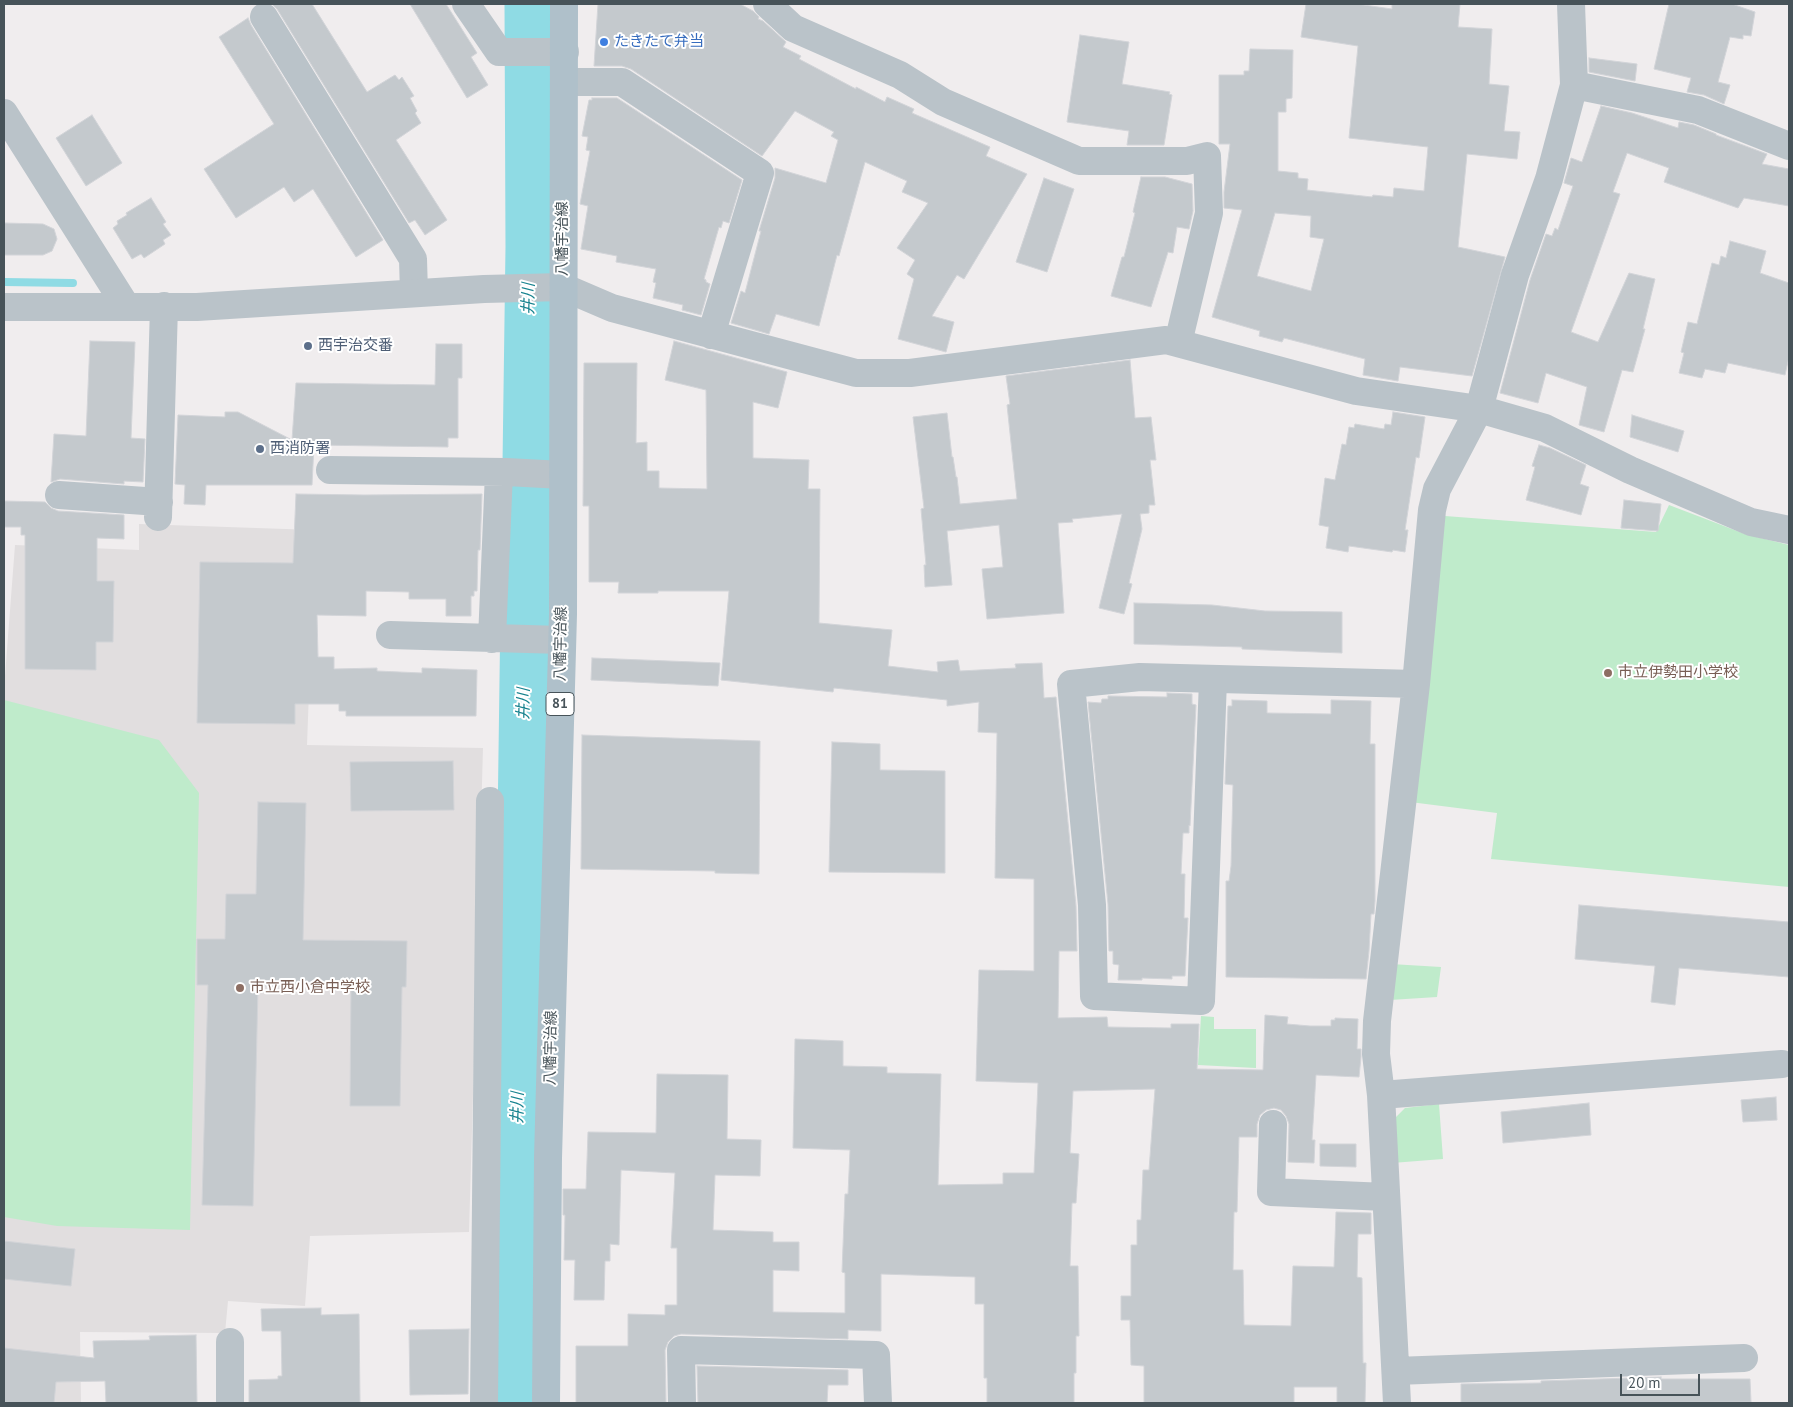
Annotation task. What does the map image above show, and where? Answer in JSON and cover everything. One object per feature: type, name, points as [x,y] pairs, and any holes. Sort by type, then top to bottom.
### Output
[{"type":"main road","name":"八幡宇治線","points":[[546,1403],[552,474],[562,287],[565,82],[555,52],[564,4]]},
{"type":"street","points":[[466,4],[499,52],[555,52]]},
{"type":"street","points":[[767,4],[793,28],[900,75],[943,102],[1079,161],[1187,161],[1207,156],[1209,213],[1178,343]]},
{"type":"street","points":[[1397,1403],[1381,1095],[1376,1054],[1377,1021],[1416,684],[1432,510],[1437,489],[1479,409],[1515,275],[1549,179],[1574,85],[1571,4]]},
{"type":"street","points":[[264,17],[413,258],[414,293]]},
{"type":"street","points":[[565,82],[622,82],[760,173],[711,334]]},
{"type":"street","points":[[1574,85],[1698,110],[1789,146]]},
{"type":"street","points":[[4,113],[126,306]]},
{"type":"street","points":[[4,306],[197,307],[484,289],[562,287],[612,308],[856,374],[910,372],[1166,340],[1356,391],[1479,409],[1545,428],[1630,470],[1751,522],[1789,530]]},
{"type":"street","points":[[60,495],[158,510],[164,306]]},
{"type":"street","points":[[330,470],[552,474]]},
{"type":"street","points":[[496,639],[502,472]]},
{"type":"street","points":[[390,635],[551,640]]},
{"type":"street","points":[[1213,680],[1201,1001],[1094,996],[1092,905],[1070,684],[1140,677],[1416,684]]},
{"type":"street","points":[[484,1403],[490,801]]},
{"type":"street","points":[[1381,1095],[1782,1064]]},
{"type":"street","points":[[1273,1124],[1271,1192],[1386,1197]]},
{"type":"street","points":[[230,1342],[230,1403]]},
{"type":"street","points":[[682,1403],[680,1350],[876,1354],[878,1403]]},
{"type":"street","points":[[1396,1371],[1744,1358]]},
{"type":"shaded area","name":"市立西小倉中学校","points":[[139,524],[315,530],[307,745],[483,748],[469,1232],[310,1236],[305,1306],[228,1301],[225,1333],[80,1332],[81,1403],[4,1403],[4,689],[15,545],[139,550]]},
{"type":"green space","name":"市立伊勢田小学校","points":[[1669,505],[1745,534],[1789,545],[1789,887],[1491,859],[1497,813],[1410,802],[1445,516],[1656,532]]},
{"type":"green space","points":[[4,700],[159,740],[199,793],[190,1230],[57,1226],[4,1217]]},
{"type":"green space","points":[[1391,964],[1441,967],[1437,997],[1390,1000]]},
{"type":"green space","points":[[1201,1016],[1214,1017],[1214,1029],[1256,1029],[1256,1068],[1198,1065]]},
{"type":"green space","points":[[1439,1104],[1443,1159],[1392,1163],[1391,1122],[1405,1108]]},
{"type":"building","points":[[272,4],[312,4],[367,92],[395,75],[399,80],[402,77],[414,96],[410,98],[421,123],[396,140],[447,220],[425,235],[415,220],[409,223],[277,9]]},
{"type":"building","points":[[410,4],[446,4],[477,53],[471,57],[488,85],[467,98]]},
{"type":"building","points":[[598,4],[740,4],[753,11],[759,17],[758,19],[763,21],[786,42],[783,47],[801,56],[799,59],[856,89],[856,87],[885,102],[887,97],[914,109],[912,113],[990,147],[986,156],[1027,174],[964,279],[957,275],[932,316],[954,322],[946,352],[898,339],[914,279],[907,274],[915,260],[897,248],[928,203],[902,192],[907,181],[865,162],[839,256],[837,255],[819,326],[776,314],[769,334],[731,323],[741,291],[745,293],[761,231],[759,231],[775,178],[775,168],[826,183],[838,140],[831,136],[834,132],[795,111],[762,156],[631,69],[622,66],[594,66]]},
{"type":"building","points":[[1306,4],[1357,4],[1392,9],[1392,4],[1460,4],[1458,27],[1492,29],[1489,84],[1509,86],[1504,131],[1520,132],[1517,159],[1467,154],[1458,247],[1505,257],[1472,376],[1400,367],[1398,381],[1363,375],[1365,359],[1284,338],[1282,342],[1259,336],[1260,331],[1212,317],[1242,210],[1224,208],[1230,144],[1219,144],[1219,75],[1244,75],[1244,71],[1249,71],[1250,49],[1293,50],[1292,98],[1286,99],[1286,112],[1278,112],[1278,171],[1298,173],[1298,178],[1308,179],[1307,190],[1372,197],[1373,195],[1393,197],[1394,188],[1424,191],[1428,147],[1349,138],[1358,46],[1301,37]],"holes":[[[1275,213],[1311,216],[1310,237],[1324,239],[1311,291],[1257,276]]]},
{"type":"building","points":[[1669,4],[1732,4],[1755,12],[1751,36],[1743,35],[1743,39],[1730,37],[1718,82],[1730,85],[1724,104],[1704,95],[1687,92],[1691,78],[1654,69]]},
{"type":"building","points":[[248,18],[383,240],[356,257],[313,189],[294,202],[284,187],[236,218],[204,169],[274,124],[219,37]]},
{"type":"building","points":[[1080,35],[1129,42],[1122,84],[1170,92],[1169,94],[1172,95],[1164,145],[1127,145],[1129,131],[1067,122]]},
{"type":"building","points":[[1589,58],[1637,64],[1635,81],[1589,72]]},
{"type":"building","points":[[592,98],[617,98],[742,180],[729,223],[723,221],[721,228],[719,227],[704,279],[710,284],[701,315],[682,310],[683,305],[653,298],[656,283],[653,282],[656,269],[616,262],[617,256],[581,249],[588,206],[580,204],[590,151],[586,150],[588,137],[582,136],[589,100],[592,100]]},
{"type":"building","points":[[1601,106],[1632,113],[1678,128],[1679,122],[1694,125],[1767,154],[1762,164],[1789,169],[1789,206],[1744,198],[1738,208],[1664,182],[1669,168],[1627,153],[1613,192],[1620,194],[1571,332],[1598,342],[1629,273],[1655,279],[1643,329],[1645,329],[1633,372],[1622,370],[1604,432],[1579,425],[1587,387],[1546,373],[1538,403],[1500,393],[1530,280],[1546,234],[1552,236],[1555,228],[1558,230],[1573,186],[1564,183],[1571,158],[1582,162]]},
{"type":"building","points":[[92,115],[122,163],[86,186],[56,138]]},
{"type":"building","points":[[1141,177],[1165,177],[1192,184],[1193,211],[1189,229],[1177,227],[1173,253],[1168,252],[1151,307],[1111,296],[1122,257],[1124,257],[1135,213],[1133,212]]},
{"type":"building","points":[[1044,178],[1074,189],[1047,272],[1016,262]]},
{"type":"building","points":[[151,198],[166,222],[163,224],[171,235],[163,240],[165,244],[144,258],[141,254],[132,259],[113,228],[118,224],[117,221],[127,215],[126,213]]},
{"type":"building","points":[[4,223],[43,224],[54,229],[57,239],[52,251],[43,255],[4,255]]},
{"type":"building","points":[[1730,241],[1766,251],[1760,273],[1789,283],[1789,357],[1785,375],[1728,363],[1725,373],[1705,369],[1702,378],[1679,373],[1684,353],[1681,352],[1688,322],[1697,324],[1712,263],[1719,265],[1721,256],[1726,258]]},
{"type":"building","points":[[90,341],[135,342],[131,438],[145,439],[143,482],[124,481],[124,484],[60,479],[51,482],[54,434],[86,436]]},
{"type":"building","points":[[674,341],[787,372],[778,408],[753,402],[753,458],[809,460],[808,489],[820,489],[819,623],[892,630],[888,666],[938,672],[937,662],[958,660],[960,671],[1016,668],[1015,664],[1042,663],[1044,698],[1056,697],[1076,906],[1077,951],[1059,951],[1058,1018],[1107,1017],[1108,1027],[1171,1028],[1171,1024],[1199,1024],[1197,1069],[1263,1070],[1265,1015],[1288,1017],[1287,1024],[1310,1026],[1331,1026],[1331,1020],[1335,1020],[1335,1018],[1358,1019],[1357,1049],[1361,1049],[1359,1077],[1316,1075],[1312,1140],[1315,1140],[1314,1163],[1288,1162],[1289,1124],[1281,1110],[1274,1108],[1266,1110],[1260,1115],[1257,1124],[1257,1137],[1239,1137],[1237,1212],[1234,1212],[1233,1270],[1243,1270],[1244,1325],[1291,1326],[1293,1266],[1334,1267],[1336,1212],[1371,1213],[1371,1234],[1358,1234],[1357,1277],[1362,1278],[1363,1363],[1366,1363],[1365,1403],[1337,1403],[1337,1387],[1294,1387],[1294,1403],[1144,1403],[1144,1366],[1131,1365],[1130,1320],[1121,1320],[1121,1296],[1131,1296],[1131,1245],[1137,1245],[1137,1220],[1141,1220],[1143,1170],[1149,1170],[1155,1089],[1073,1091],[1070,1153],[1079,1154],[1076,1203],[1072,1203],[1070,1266],[1078,1266],[1079,1336],[1076,1336],[1074,1403],[987,1403],[987,1378],[984,1378],[984,1304],[975,1304],[975,1277],[881,1274],[881,1331],[848,1330],[848,1339],[681,1334],[674,1336],[668,1342],[665,1350],[666,1403],[576,1403],[576,1346],[628,1346],[628,1314],[665,1315],[665,1305],[677,1305],[677,1248],[671,1248],[675,1173],[621,1170],[619,1245],[610,1244],[610,1261],[605,1261],[604,1300],[574,1300],[575,1260],[564,1260],[565,1215],[563,1215],[563,1189],[586,1189],[588,1132],[656,1133],[657,1074],[728,1075],[727,1139],[761,1140],[760,1176],[715,1175],[713,1230],[773,1232],[773,1242],[799,1242],[799,1271],[773,1270],[773,1312],[845,1313],[845,1273],[842,1272],[845,1194],[848,1194],[850,1150],[793,1148],[795,1039],[843,1041],[843,1066],[887,1067],[887,1073],[941,1074],[938,1185],[1003,1184],[1003,1173],[1034,1173],[1038,1083],[976,1081],[979,970],[1034,971],[1034,879],[995,878],[997,733],[978,732],[979,702],[947,706],[947,700],[834,688],[833,692],[721,680],[729,591],[618,593],[619,582],[589,582],[589,506],[583,506],[584,363],[637,363],[636,443],[647,442],[647,471],[659,471],[659,488],[707,489],[706,390],[665,380]]},
{"type":"building","points":[[436,344],[462,344],[462,378],[458,378],[458,438],[448,438],[448,447],[314,445],[312,485],[206,485],[205,505],[184,504],[185,485],[175,484],[178,415],[225,417],[225,412],[238,412],[292,440],[296,383],[435,385]]},
{"type":"building","points":[[1130,360],[1135,418],[1151,417],[1156,460],[1150,460],[1155,505],[1149,505],[1149,513],[1140,514],[1142,529],[1129,583],[1132,584],[1124,614],[1099,608],[1122,514],[1072,519],[1073,522],[1058,523],[1064,613],[987,619],[982,569],[1003,567],[999,525],[947,531],[952,585],[925,587],[924,565],[926,565],[921,509],[924,508],[913,417],[947,413],[960,504],[1017,499],[1007,405],[1010,404],[1006,376]]},
{"type":"building","points":[[1393,412],[1425,417],[1419,458],[1416,457],[1405,530],[1408,530],[1405,552],[1349,546],[1348,552],[1326,548],[1329,527],[1319,525],[1325,478],[1335,480],[1342,444],[1346,445],[1349,427],[1354,428],[1355,424],[1384,429],[1385,424],[1391,425]]},
{"type":"building","points":[[1632,415],[1684,431],[1678,452],[1630,437]]},
{"type":"building","points":[[1539,445],[1550,448],[1586,465],[1580,484],[1589,487],[1581,515],[1526,500],[1535,467],[1532,466]]},
{"type":"building","points":[[296,494],[482,494],[477,591],[474,591],[474,596],[471,596],[471,616],[446,616],[446,599],[409,599],[409,592],[366,591],[366,616],[317,615],[318,657],[334,657],[334,669],[377,668],[377,671],[422,673],[422,668],[477,670],[476,716],[346,716],[346,711],[339,711],[339,704],[295,704],[295,724],[197,723],[200,562],[293,563]]},
{"type":"building","points":[[1624,500],[1661,504],[1658,531],[1621,528]]},
{"type":"building","points":[[4,501],[45,502],[51,508],[58,511],[124,515],[124,539],[97,538],[97,581],[114,581],[113,642],[96,642],[96,670],[25,669],[25,535],[21,535],[21,527],[4,527]]},
{"type":"building","points":[[1134,603],[1212,605],[1265,611],[1342,612],[1342,653],[1242,649],[1242,647],[1134,644]]},
{"type":"building","points":[[592,658],[720,663],[718,686],[591,680]]},
{"type":"building","points":[[1167,693],[1192,694],[1192,704],[1196,705],[1190,826],[1189,833],[1183,833],[1181,874],[1185,874],[1184,918],[1188,918],[1185,976],[1172,976],[1172,979],[1142,978],[1142,980],[1118,980],[1119,965],[1113,964],[1113,951],[1109,951],[1108,904],[1088,702],[1101,703],[1102,699],[1108,699],[1108,696],[1167,697]]},
{"type":"building","points":[[1232,700],[1267,701],[1267,713],[1331,714],[1331,700],[1371,701],[1370,744],[1375,744],[1375,901],[1374,914],[1371,914],[1366,979],[1226,977],[1226,881],[1229,881],[1231,866],[1233,785],[1225,784],[1228,706],[1232,706]]},
{"type":"building","points":[[582,735],[760,741],[759,874],[715,873],[715,871],[581,869]]},
{"type":"building","points":[[832,742],[880,744],[880,770],[945,771],[945,873],[829,872]]},
{"type":"building","points":[[453,761],[454,810],[351,811],[350,762]]},
{"type":"building","points":[[258,802],[306,803],[303,940],[407,941],[406,987],[402,987],[400,1106],[350,1106],[351,986],[258,986],[253,1206],[202,1205],[208,985],[197,985],[197,939],[225,939],[226,894],[256,894]]},
{"type":"building","points":[[1579,905],[1789,922],[1789,977],[1679,968],[1675,1005],[1651,1002],[1655,966],[1575,959]]},
{"type":"building","points":[[1776,1097],[1777,1120],[1743,1122],[1741,1100]]},
{"type":"building","points":[[1589,1103],[1591,1135],[1503,1143],[1501,1112]]},
{"type":"building","points":[[1320,1144],[1356,1144],[1356,1167],[1320,1166]]},
{"type":"building","points":[[4,1241],[75,1249],[71,1286],[4,1279]]},
{"type":"building","points":[[321,1308],[321,1315],[359,1314],[360,1403],[249,1403],[249,1380],[278,1379],[278,1376],[282,1376],[281,1331],[262,1331],[261,1309]]},
{"type":"building","points":[[469,1329],[468,1394],[410,1395],[409,1330]]},
{"type":"building","points":[[196,1335],[197,1403],[106,1403],[105,1381],[56,1382],[54,1403],[4,1403],[4,1348],[94,1358],[93,1341],[150,1340],[149,1336]]},
{"type":"building","points":[[697,1366],[848,1370],[848,1385],[828,1385],[827,1403],[698,1403]]},
{"type":"building","points":[[1661,1377],[1661,1379],[1750,1379],[1751,1402],[1461,1403],[1461,1384],[1541,1383],[1541,1381]]},
{"type":"waterway","name":"井川","points":[[514,1403],[530,247],[529,4]]},
{"type":"waterway","points":[[4,282],[73,283]]},
{"type":"place","name":"たきたて弁当","points":[[604,42]]},
{"type":"place","name":"西宇治交番","points":[[308,346]]},
{"type":"place","name":"西消防署","points":[[260,449]]},
{"type":"place","name":"市立伊勢田小学校","points":[[1608,673]]},
{"type":"place","name":"市立西小倉中学校","points":[[240,988]]}]
